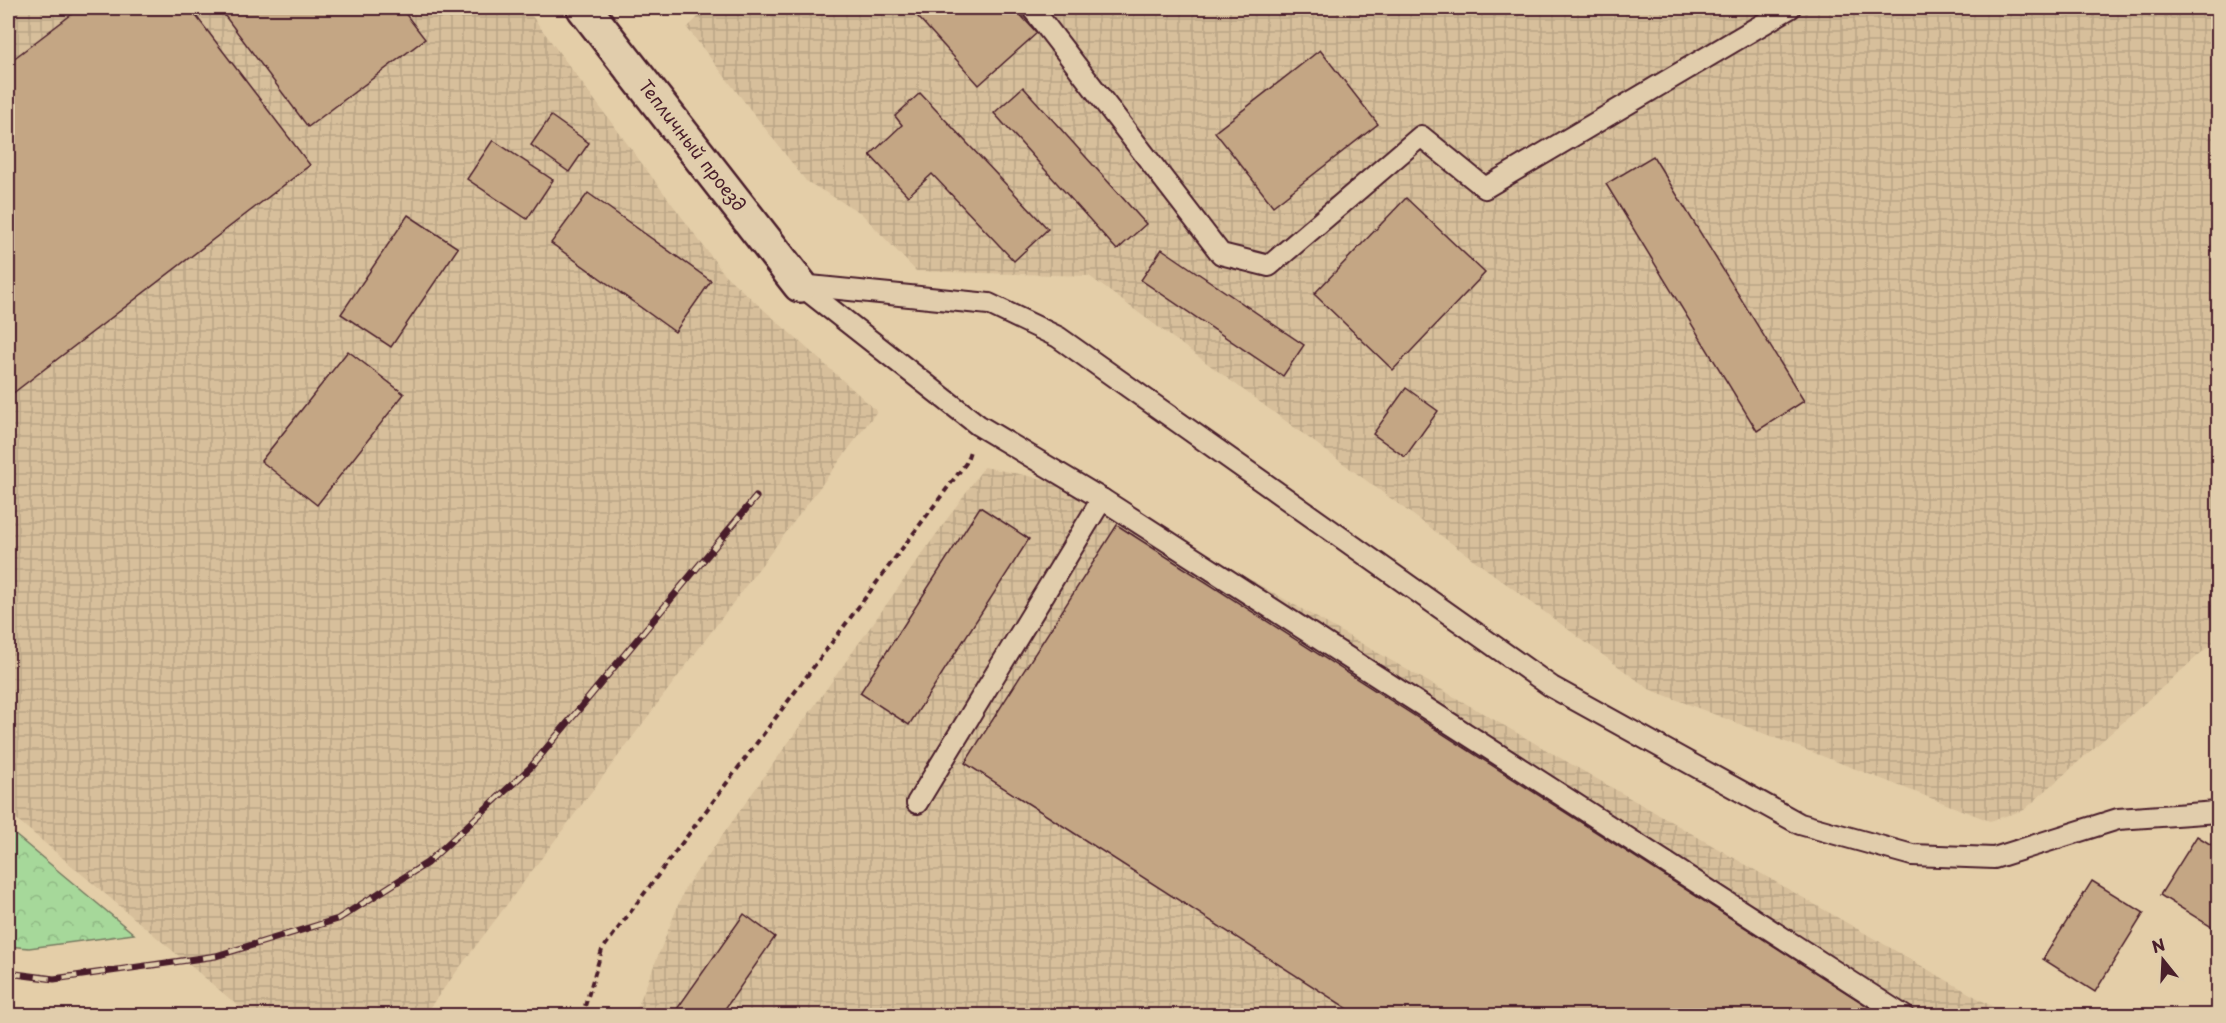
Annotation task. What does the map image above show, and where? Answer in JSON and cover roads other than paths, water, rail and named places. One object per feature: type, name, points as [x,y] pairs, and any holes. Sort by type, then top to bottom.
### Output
[{"type":"street","name":"Тепличный проезд","points":[[584,8],[800,285]]},
{"type":"lane","points":[[1032,8],[1221,254],[1269,266],[1421,136],[1485,188],[1790,8]]},
{"type":"lane","points":[[800,285],[978,425],[1102,499],[1904,1016]]},
{"type":"lane","points":[[800,285],[989,304],[1058,337],[1552,687],[1800,824],[1912,855],[1994,858],[2118,819],[2218,812]]},
{"type":"lane","points":[[917,803],[1102,499]]},
{"type":"railway","points":[[8,973],[54,979],[216,956],[338,919],[427,863],[530,768],[756,497]]}]
